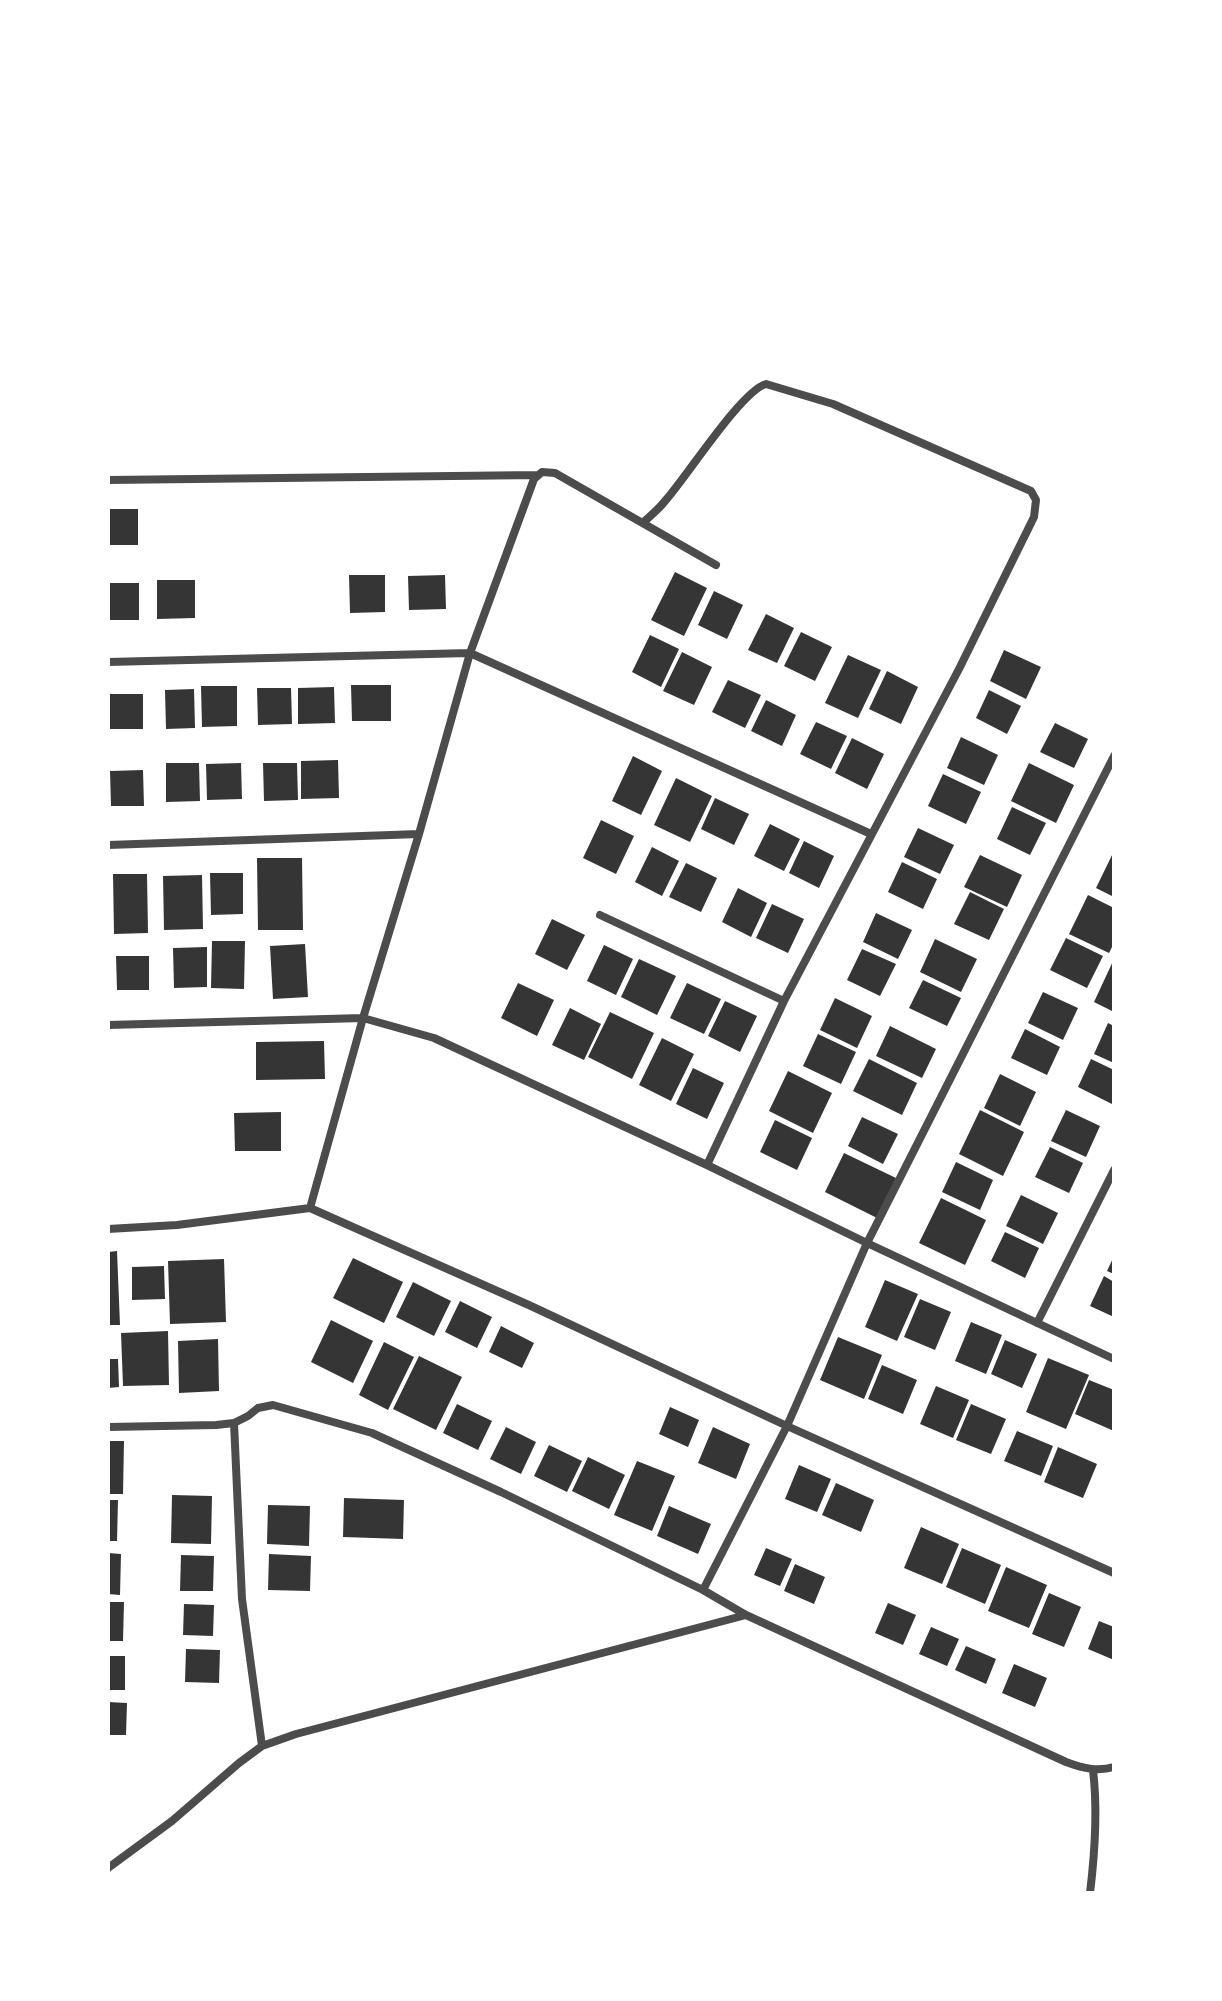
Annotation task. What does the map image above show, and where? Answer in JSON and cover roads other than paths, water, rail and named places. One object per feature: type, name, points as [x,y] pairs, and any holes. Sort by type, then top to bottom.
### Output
[{"type":"street","points":[[643,523],[664,503],[737,408],[758,386],[766,384],[833,404],[1035,495],[1034,517],[959,669],[784,1001],[707,1165]]},
{"type":"street","points":[[108,480],[555,473],[716,565]]},
{"type":"street","points":[[310,1208],[470,653],[531,484],[538,475]]},
{"type":"street","points":[[108,662],[470,653],[871,834]]},
{"type":"street","points":[[703,1590],[787,1426],[867,1243],[1114,756]]},
{"type":"street","points":[[108,845],[419,834]]},
{"type":"street","points":[[600,915],[784,1001]]},
{"type":"street","points":[[108,1025],[363,1018],[434,1038],[1114,1359]]},
{"type":"street","points":[[1037,1323],[1114,1170]]},
{"type":"street","points":[[108,1229],[177,1225],[310,1208],[1114,1573]]},
{"type":"street","points":[[108,1427],[234,1423],[258,1408],[273,1405],[372,1433],[703,1590],[746,1615],[1066,1762],[1093,1770],[1114,1767]]},
{"type":"street","points":[[234,1423],[242,1599],[262,1746]]},
{"type":"street","points":[[108,1868],[172,1821],[262,1746],[296,1734],[746,1615]]},
{"type":"street","points":[[1090,1893],[1096,1797],[1093,1770]]}]
